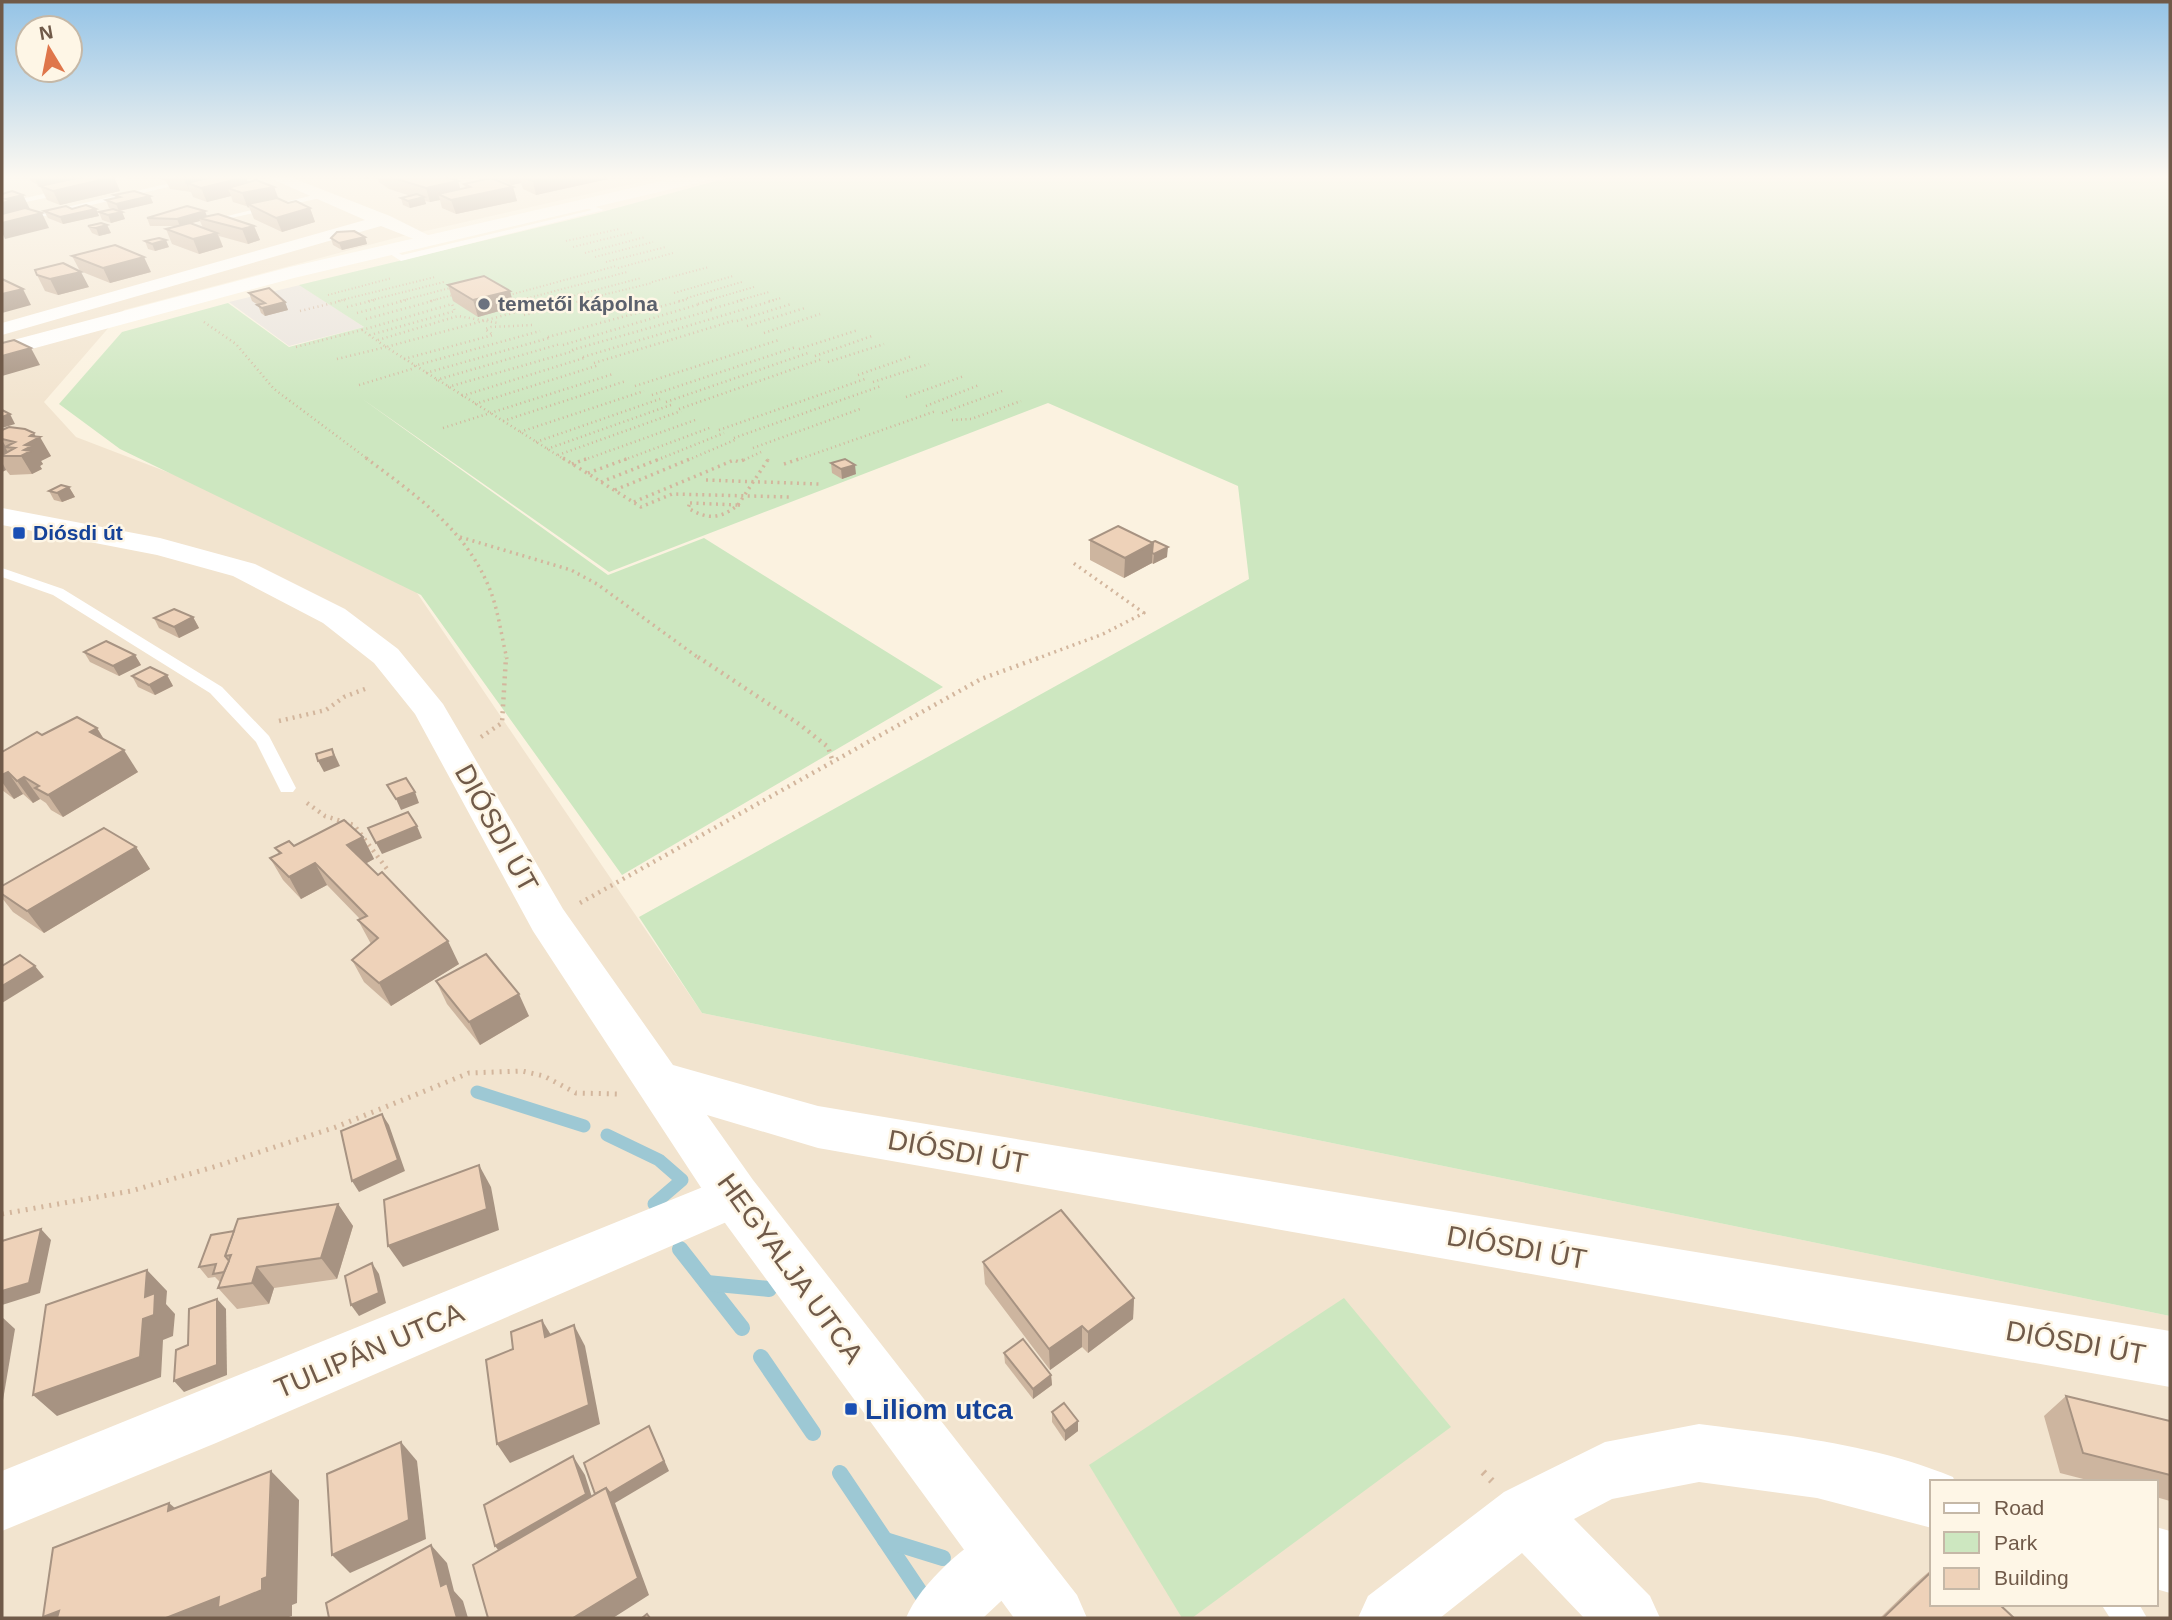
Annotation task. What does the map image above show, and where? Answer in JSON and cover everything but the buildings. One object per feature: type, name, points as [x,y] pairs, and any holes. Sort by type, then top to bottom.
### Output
[{"type":"street","points":[[2,329],[277,251]]},
{"type":"street","points":[[2,351],[127,315],[386,251]]},
{"type":"street","name":"DIÓSDI ÚT","points":[[2,517],[208,558],[244,570],[298,595],[351,627],[386,656],[431,711],[548,920],[660,1082],[818,1127],[2170,1359]]},
{"type":"street","name":"HEGYALJA UTCA","points":[[660,1082],[736,1196],[1054,1618]]},
{"type":"street","name":"TULIPÁN UTCA","points":[[2,1501],[221,1413],[736,1196]]},
{"type":"street","points":[[1390,1618],[1525,1513],[1605,1471],[1699,1453],[1817,1469],[1930,1498]]},
{"type":"street","points":[[1525,1513],[1628,1618]]},
{"type":"street","points":[[938,1618],[1006,1554]]},
{"type":"lane","points":[[389,251],[401,258],[432,251]]},
{"type":"lane","points":[[2,572],[58,592],[216,690],[263,740],[287,788]]},
{"type":"lane","points":[[2118,1606],[2132,1618]]},
{"type":"path","points":[[586,253],[595,251]]},
{"type":"path","points":[[595,257],[620,251]]},
{"type":"path","points":[[606,262],[652,251]]},
{"type":"path","points":[[502,298],[673,253]]},
{"type":"path","points":[[524,315],[709,267]]},
{"type":"path","points":[[511,303],[627,272]]},
{"type":"path","points":[[674,293],[733,276]]},
{"type":"path","points":[[328,295],[396,277]]},
{"type":"path","points":[[300,311],[435,277]]},
{"type":"path","points":[[337,359],[641,278]]},
{"type":"path","points":[[347,307],[444,282]]},
{"type":"path","points":[[425,373],[742,282]]},
{"type":"path","points":[[358,313],[454,287]]},
{"type":"path","points":[[436,380],[754,287]]},
{"type":"path","points":[[366,318],[463,292]]},
{"type":"path","points":[[447,387],[769,292]]},
{"type":"path","points":[[461,396],[781,298]]},
{"type":"path","points":[[296,347],[452,303],[458,316]]},
{"type":"path","points":[[594,363],[791,304]]},
{"type":"path","points":[[747,326],[805,308]]},
{"type":"path","points":[[369,335],[455,311]]},
{"type":"path","points":[[764,333],[820,314]]},
{"type":"path","points":[[202,315],[204,321],[236,344],[274,389],[420,498],[460,537],[489,586],[507,660],[502,723],[484,736],[453,748]]},
{"type":"path","points":[[377,340],[458,316],[499,324],[533,325]]},
{"type":"path","points":[[403,360],[493,335],[485,329],[499,324]]},
{"type":"path","points":[[362,330],[403,360],[641,508],[672,494],[789,496]]},
{"type":"path","points":[[652,395],[858,330]]},
{"type":"path","points":[[359,385],[540,331]]},
{"type":"path","points":[[815,356],[872,337]]},
{"type":"path","points":[[635,386],[779,340]]},
{"type":"path","points":[[828,362],[884,344]]},
{"type":"path","points":[[666,402],[808,353]]},
{"type":"path","points":[[858,375],[912,356]]},
{"type":"path","points":[[557,456],[822,359]]},
{"type":"path","points":[[873,382],[929,364]]},
{"type":"path","points":[[474,404],[598,366]]},
{"type":"path","points":[[443,428],[613,374]]},
{"type":"path","points":[[906,397],[964,376]]},
{"type":"path","points":[[719,430],[865,379]]},
{"type":"path","points":[[502,422],[626,381]]},
{"type":"path","points":[[926,406],[979,385]]},
{"type":"path","points":[[614,490],[735,439],[881,386]]},
{"type":"path","points":[[942,413],[1004,390]]},
{"type":"path","points":[[519,432],[644,391]]},
{"type":"path","points":[[535,442],[660,399]]},
{"type":"path","points":[[952,420],[971,419],[1021,401]]},
{"type":"path","points":[[546,449],[671,405]]},
{"type":"path","points":[[753,448],[860,408]]},
{"type":"path","points":[[784,464],[936,411]]},
{"type":"path","points":[[572,464],[698,419]]},
{"type":"path","points":[[587,474],[712,426]]},
{"type":"path","points":[[600,482],[724,433]]},
{"type":"path","points":[[633,502],[734,460],[739,462],[761,452]]},
{"type":"path","points":[[741,505],[690,503],[688,508],[696,514],[722,515],[733,512],[741,505],[769,457]]},
{"type":"path","points":[[706,480],[819,484]]},
{"type":"path","points":[[460,537],[570,570],[597,584],[724,676],[799,724],[828,747],[833,761]]},
{"type":"path","points":[[548,920],[981,679],[1103,634],[1144,613],[1072,562]]},
{"type":"path","points":[[253,729],[303,713],[326,710],[344,697],[365,689]]},
{"type":"path","points":[[287,788],[325,816],[354,825],[387,869]]},
{"type":"path","points":[[2,1214],[131,1191],[217,1166],[336,1127],[469,1073],[522,1071],[544,1076],[576,1093],[594,1096],[625,1094],[660,1082]]},
{"type":"shaded area","points":[[2,251],[348,251],[124,310],[44,402],[76,437],[394,559],[702,1013],[2170,1316],[2170,1618],[2,1618]]},
{"type":"shaded area","points":[[300,285],[364,327],[289,346],[229,302]]},
{"type":"green space","points":[[442,251],[2170,251],[2170,1316],[702,1013],[639,917],[1249,579],[1238,486],[1048,403],[609,572],[361,398],[608,575],[704,538],[943,687],[622,875],[421,595],[120,449],[59,404],[122,332],[228,303],[289,347],[364,327],[299,285]]},
{"type":"green space","points":[[1344,1298],[1451,1427],[1192,1618],[1182,1618],[1089,1465]]},
{"type":"waterway","points":[[477,1092],[584,1126]]},
{"type":"waterway","points":[[607,1135],[659,1160],[682,1180],[654,1204]]},
{"type":"waterway","points":[[680,1249],[742,1328]]},
{"type":"waterway","points":[[707,1283],[769,1289]]},
{"type":"waterway","points":[[761,1357],[813,1433]]},
{"type":"waterway","points":[[840,1473],[885,1540]]},
{"type":"waterway","points":[[885,1540],[943,1558]]},
{"type":"waterway","points":[[885,1540],[924,1598]]},
{"type":"place","name":"temetői kápolna","points":[[484,304]]},
{"type":"place","name":"Diósdi út","points":[[19,533]]},
{"type":"place","name":"Liliom utca","points":[[851,1409]]}]
